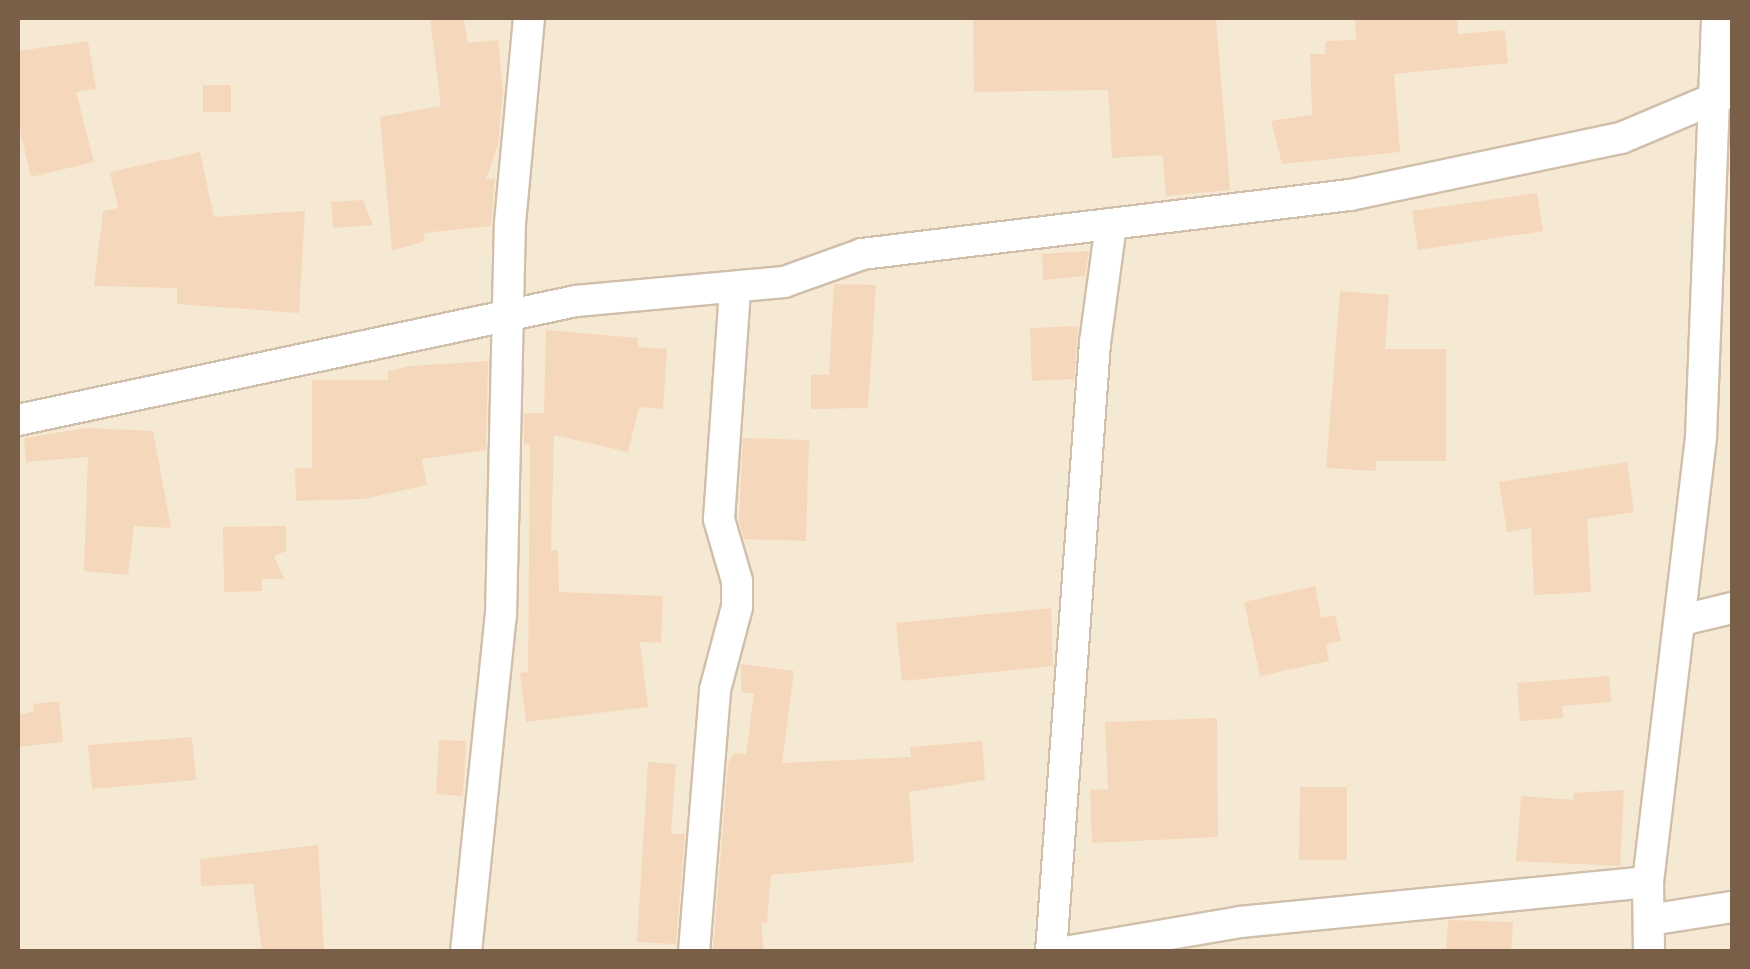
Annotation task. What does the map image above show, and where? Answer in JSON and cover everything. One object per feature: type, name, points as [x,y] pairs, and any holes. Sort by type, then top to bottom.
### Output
[{"type":"street","points":[[466,952],[501,616],[506,316],[529,18]]},
{"type":"street","points":[[1648,952],[1648,882],[1701,437],[1724,94],[1718,18]]},
{"type":"street","points":[[18,420],[576,302],[784,282],[862,254],[1350,195],[1621,138],[1724,94]]},
{"type":"street","points":[[1051,952],[1095,343],[1112,224]]},
{"type":"street","points":[[694,952],[715,690],[737,607],[738,582],[719,518],[735,288]]},
{"type":"street","points":[[1682,620],[1732,608]]},
{"type":"street","points":[[1065,952],[1240,922],[1648,882]]},
{"type":"street","points":[[1649,920],[1732,906]]},
{"type":"shaded area","points":[[18,18],[1732,18],[1732,951],[18,951]]},
{"type":"building","points":[[430,18],[463,18],[468,43],[498,40],[503,91],[498,144],[486,180],[495,178],[491,226],[423,233],[425,241],[392,251],[380,117],[441,106]]},
{"type":"building","points":[[973,18],[1216,18],[1230,190],[1166,196],[1163,155],[1112,158],[1108,90],[974,92]]},
{"type":"building","points":[[1355,18],[1457,18],[1458,34],[1505,30],[1508,63],[1394,74],[1400,152],[1282,164],[1271,121],[1312,115],[1310,54],[1325,54],[1325,41],[1356,40]]},
{"type":"building","points":[[88,41],[96,89],[76,92],[94,162],[31,177],[18,122],[18,51]]},
{"type":"building","points":[[203,85],[231,85],[231,112],[203,112]]},
{"type":"building","points":[[200,152],[214,217],[305,211],[299,313],[177,304],[177,288],[94,286],[103,211],[118,208],[110,172]]},
{"type":"building","points":[[1537,193],[1543,231],[1418,250],[1412,211]]},
{"type":"building","points":[[363,200],[373,225],[333,228],[331,202]]},
{"type":"building","points":[[1089,251],[1085,276],[1043,280],[1042,254]]},
{"type":"building","points":[[834,284],[876,285],[868,408],[811,409],[811,375],[829,375]]},
{"type":"building","points":[[1340,291],[1389,295],[1385,349],[1446,349],[1446,461],[1376,461],[1376,471],[1326,468]]},
{"type":"building","points":[[1078,326],[1074,379],[1032,381],[1030,328]]},
{"type":"building","points":[[546,330],[638,338],[637,347],[667,349],[663,409],[639,407],[628,452],[554,435],[551,550],[558,550],[559,592],[663,596],[661,643],[640,642],[648,707],[526,722],[520,673],[528,672],[530,444],[524,445],[524,413],[544,413]]},
{"type":"building","points":[[488,361],[486,450],[422,459],[427,485],[364,499],[296,501],[295,468],[312,468],[312,380],[388,380],[388,371],[411,366]]},
{"type":"building","points":[[87,428],[153,431],[171,528],[134,526],[128,575],[84,571],[88,457],[26,462],[24,438]]},
{"type":"building","points":[[743,438],[809,440],[806,541],[744,539],[739,520]]},
{"type":"building","points":[[1627,462],[1634,512],[1587,519],[1591,592],[1534,595],[1531,528],[1507,532],[1499,482]]},
{"type":"building","points":[[286,526],[286,551],[274,556],[284,579],[262,579],[262,591],[224,592],[223,527]]},
{"type":"building","points":[[1315,586],[1321,618],[1335,615],[1341,641],[1326,644],[1329,661],[1260,676],[1244,602]]},
{"type":"building","points":[[1051,608],[1053,666],[902,681],[896,623]]},
{"type":"building","points":[[741,664],[794,671],[782,763],[911,757],[910,747],[982,741],[985,780],[909,792],[914,862],[771,875],[767,923],[761,922],[764,952],[713,952],[728,763],[734,753],[746,754],[754,694],[741,692]]},
{"type":"building","points":[[1609,676],[1611,702],[1562,706],[1563,718],[1520,721],[1517,683]]},
{"type":"building","points":[[59,701],[63,742],[18,747],[18,715],[34,711],[33,704]]},
{"type":"building","points":[[1217,718],[1218,837],[1092,843],[1090,790],[1108,789],[1105,722]]},
{"type":"building","points":[[192,737],[196,780],[92,789],[88,745]]},
{"type":"building","points":[[439,740],[466,741],[463,796],[436,794]]},
{"type":"building","points":[[648,762],[676,764],[671,834],[685,834],[676,944],[637,942]]},
{"type":"building","points":[[1300,787],[1347,787],[1347,860],[1299,860]]},
{"type":"building","points":[[1624,790],[1620,866],[1516,861],[1521,796],[1573,800],[1573,793]]},
{"type":"building","points":[[318,845],[324,949],[262,952],[253,884],[201,886],[200,859]]},
{"type":"building","points":[[1448,920],[1513,922],[1511,952],[1446,952]]}]
